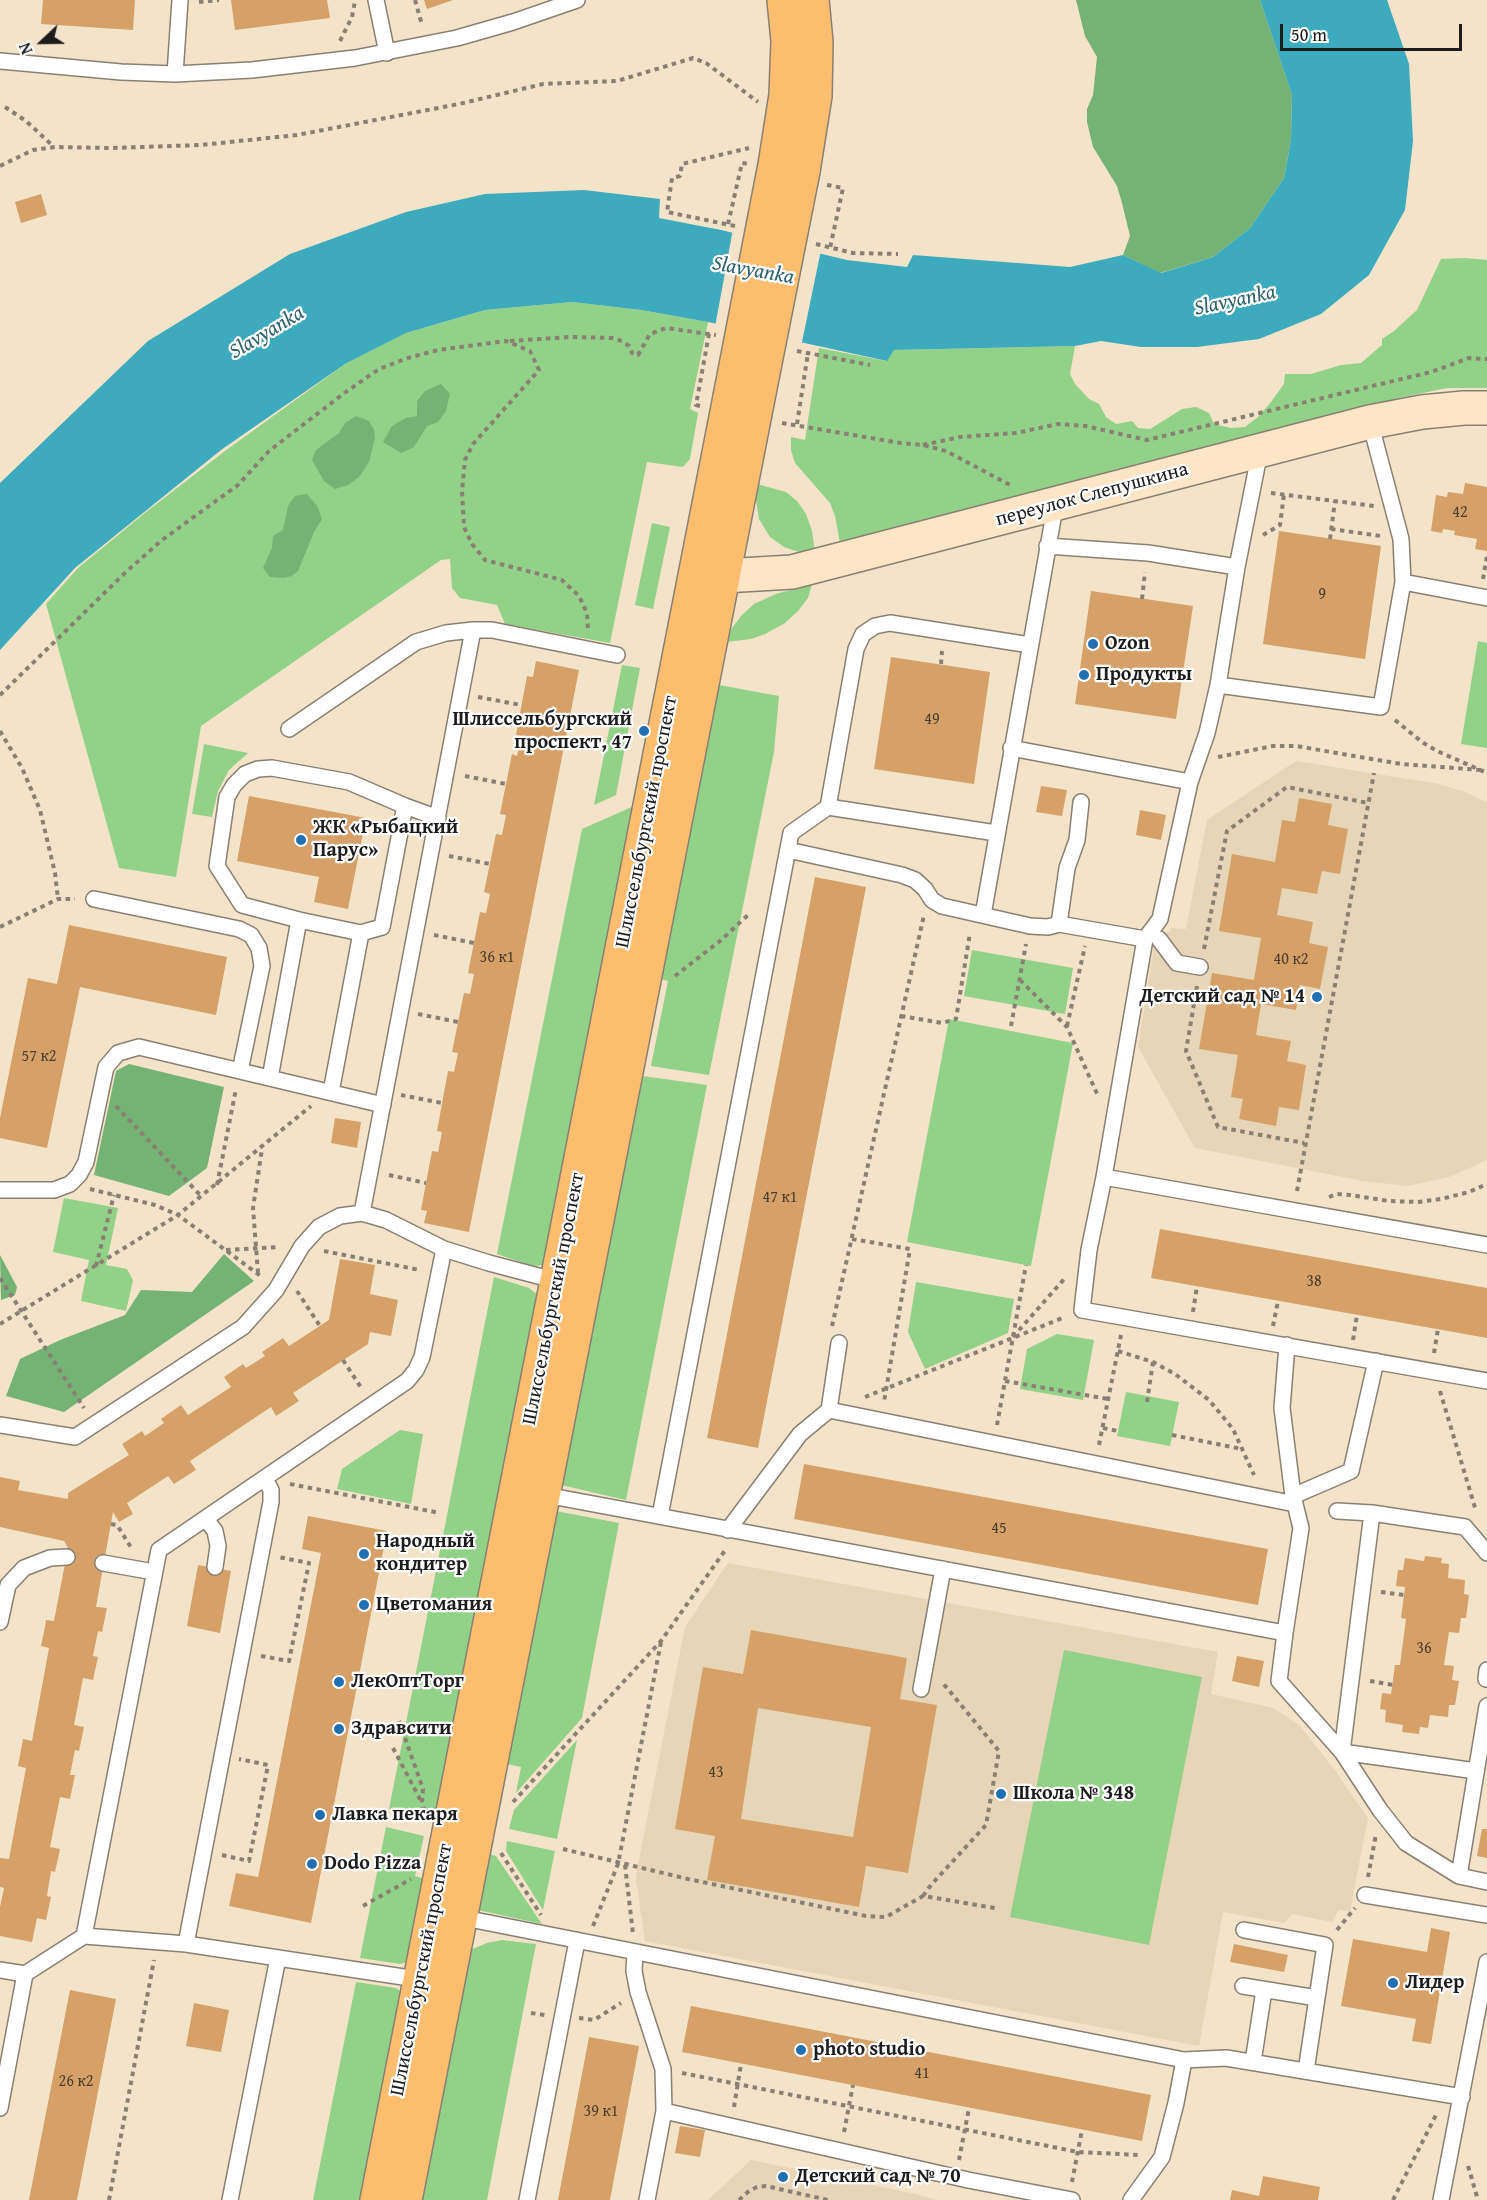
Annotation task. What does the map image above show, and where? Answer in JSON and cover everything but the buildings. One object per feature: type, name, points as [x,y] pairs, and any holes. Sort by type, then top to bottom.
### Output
[{"type":"main road","points":[[775,167],[786,95],[788,41],[784,0]]},
{"type":"main road","points":[[775,167],[815,96],[816,42],[812,0]]},
{"type":"main road","name":"Шлиссельбургский проспект","points":[[405,2200],[434,1982],[447,1914],[710,573],[755,407],[775,167]]},
{"type":"main road","name":"Шлиссельбургский проспект","points":[[377,2200],[434,1982]]},
{"type":"street","name":"переулок Слепушкина","points":[[710,573],[792,572],[1370,422],[1422,412],[1487,408]]},
{"type":"lane","points":[[175,75],[180,0]]},
{"type":"lane","points":[[376,0],[386,45]]},
{"type":"lane","points":[[0,61],[175,75],[252,70],[386,45],[457,38],[578,0]]},
{"type":"lane","points":[[1218,685],[1381,707],[1403,582],[1401,539],[1370,422]]},
{"type":"lane","points":[[1260,450],[1237,567],[1218,685],[1207,733],[1190,782],[1160,919],[1152,939],[1089,1251],[1082,1310],[1487,1381]]},
{"type":"lane","points":[[978,914],[996,833],[1053,519],[1050,506]]},
{"type":"lane","points":[[1047,546],[1148,553],[1237,567]]},
{"type":"lane","points":[[1403,582],[1487,598]]},
{"type":"lane","points":[[828,807],[856,649],[863,634],[875,626],[890,623],[1030,645]]},
{"type":"lane","points":[[362,1213],[473,630]]},
{"type":"lane","points":[[290,729],[416,642],[446,633],[492,630],[617,655]]},
{"type":"lane","points":[[1011,748],[1190,782]]},
{"type":"lane","points":[[405,806],[382,927],[361,933],[242,905],[217,866],[227,797],[234,785],[245,774],[258,769],[272,768],[349,782],[438,818]]},
{"type":"lane","points":[[1059,924],[1067,868],[1077,840],[1081,802]]},
{"type":"lane","points":[[660,1516],[791,833],[828,807],[996,833]]},
{"type":"lane","points":[[788,850],[902,875],[915,880],[932,900],[942,906],[1030,926],[1047,927],[1059,924],[1152,939],[1177,963],[1200,967]]},
{"type":"lane","points":[[94,899],[239,929],[251,935],[260,948],[262,966],[240,1071]]},
{"type":"lane","points":[[270,1078],[298,920]]},
{"type":"lane","points":[[331,1092],[361,933]]},
{"type":"lane","points":[[0,1190],[54,1190],[70,1184],[79,1175],[86,1162],[106,1067],[118,1053],[139,1047],[331,1092],[384,1098]]},
{"type":"lane","points":[[1104,1177],[1487,1245]]},
{"type":"lane","points":[[0,1425],[75,1437],[95,1425],[243,1327],[276,1290],[302,1246],[319,1227],[340,1216],[362,1213],[386,1220],[444,1249],[571,1284]]},
{"type":"lane","points":[[84,1936],[159,1550],[407,1381],[416,1370],[422,1357],[444,1249]]},
{"type":"lane","points":[[733,1530],[800,1434],[829,1410],[839,1343]]},
{"type":"lane","points":[[1287,1345],[1282,1408],[1294,1500],[1301,1528],[1279,1681],[1342,1752],[1380,1810],[1406,1843],[1459,1876],[1487,1882]]},
{"type":"lane","points":[[829,1410],[1264,1498],[1294,1500],[1351,1471],[1376,1361]]},
{"type":"lane","points":[[186,1944],[271,1502],[270,1490],[265,1479]]},
{"type":"lane","points":[[530,1492],[1285,1633]]},
{"type":"lane","points":[[1337,1511],[1372,1513],[1465,1527],[1487,1553]]},
{"type":"lane","points":[[1342,1752],[1372,1513]]},
{"type":"lane","points":[[206,1519],[215,1531],[218,1546],[215,1568]]},
{"type":"lane","points":[[0,1623],[4,1584],[24,1568],[50,1558],[67,1557]]},
{"type":"lane","points":[[104,1563],[154,1572]]},
{"type":"lane","points":[[921,1689],[943,1569]]},
{"type":"lane","points":[[1459,1876],[1487,1706]]},
{"type":"lane","points":[[1342,1752],[1476,1771]]},
{"type":"lane","points":[[1365,1895],[1487,1915]]},
{"type":"lane","points":[[447,1914],[1184,2060],[1226,2058],[1454,2096]]},
{"type":"lane","points":[[1244,1930],[1325,1945],[1306,2071]]},
{"type":"lane","points":[[0,1970],[25,1974],[84,1936],[186,1944],[434,1982]]},
{"type":"lane","points":[[527,2200],[562,2016],[582,1942]]},
{"type":"lane","points":[[635,1953],[634,1971],[638,1992],[663,2069],[664,2111],[647,2200]]},
{"type":"lane","points":[[230,2200],[278,1958]]},
{"type":"lane","points":[[1441,2200],[1454,2096],[1487,1962]]},
{"type":"lane","points":[[0,2108],[25,1974]]},
{"type":"lane","points":[[1243,1986],[1317,1998]]},
{"type":"lane","points":[[1253,2062],[1264,1990]]},
{"type":"lane","points":[[1131,2200],[1162,2157],[1184,2060]]},
{"type":"lane","points":[[664,2111],[956,2177],[1070,2200]]},
{"type":"path","points":[[198,0],[198,2],[219,0]]},
{"type":"path","points":[[355,0],[352,17],[339,44],[386,45]]},
{"type":"path","points":[[415,0],[423,30]]},
{"type":"path","points":[[0,166],[33,150],[55,147],[201,145],[297,135],[459,104],[543,84],[617,81],[693,58],[706,63],[759,102]]},
{"type":"path","points":[[4,107],[26,121],[55,147]]},
{"type":"path","points":[[728,224],[742,163],[775,167]]},
{"type":"path","points":[[830,248],[843,188],[833,186]]},
{"type":"path","points":[[0,695],[162,540],[238,485],[269,451],[309,418],[379,369],[438,350],[506,341],[570,337],[612,338],[622,340],[630,346],[632,353],[638,355],[650,334],[666,328],[720,336]]},
{"type":"path","points":[[696,405],[709,334]]},
{"type":"path","points":[[506,341],[530,351],[539,370],[481,435],[465,460],[462,491],[464,526],[472,544],[485,560],[562,580],[579,596],[587,613],[588,649]]},
{"type":"path","points":[[786,349],[870,365]]},
{"type":"path","points":[[797,424],[808,353]]},
{"type":"path","points":[[923,445],[960,437],[1016,433],[1058,424],[1085,426],[1147,440],[1421,374],[1469,358],[1487,359]]},
{"type":"path","points":[[755,407],[797,424],[900,443],[923,445],[953,455],[1050,506]]},
{"type":"path","points":[[1252,490],[1393,508]]},
{"type":"path","points":[[1241,548],[1280,525],[1284,494]]},
{"type":"path","points":[[1330,539],[1335,501]]},
{"type":"path","points":[[1331,529],[1401,539]]},
{"type":"path","points":[[1142,599],[1143,588]]},
{"type":"path","points":[[941,664],[942,655]]},
{"type":"path","points":[[461,693],[521,705]]},
{"type":"path","points":[[1381,707],[1422,742],[1487,773]]},
{"type":"path","points":[[0,731],[22,768],[40,810],[55,873],[58,899]]},
{"type":"path","points":[[1196,760],[1273,746],[1296,746],[1401,764],[1481,770]]},
{"type":"path","points":[[446,772],[506,784]]},
{"type":"path","points":[[1300,1169],[1374,773]]},
{"type":"path","points":[[1304,1143],[1218,1127],[1186,1051],[1200,967],[1227,831],[1287,787],[1368,803]]},
{"type":"path","points":[[431,852],[490,864]]},
{"type":"path","points":[[0,927],[58,899],[94,899]]},
{"type":"path","points":[[839,1343],[832,1326],[924,914],[932,900]]},
{"type":"path","points":[[901,1016],[942,1023],[956,1019],[978,914]]},
{"type":"path","points":[[674,977],[748,915]]},
{"type":"path","points":[[1011,1026],[1030,926]]},
{"type":"path","points":[[1067,1027],[1088,929]]},
{"type":"path","points":[[416,931],[474,943]]},
{"type":"path","points":[[1020,980],[1067,1027],[1106,1111],[1114,1123]]},
{"type":"path","points":[[401,1011],[458,1022]]},
{"type":"path","points":[[217,1185],[240,1071]]},
{"type":"path","points":[[100,1089],[202,1197]]},
{"type":"path","points":[[0,1324],[178,1215],[331,1092]]},
{"type":"path","points":[[384,1098],[442,1103]]},
{"type":"path","points":[[258,1273],[253,1208],[262,1148]]},
{"type":"path","points":[[370,1172],[426,1183]]},
{"type":"path","points":[[70,1184],[155,1205],[178,1215],[258,1273],[276,1290]]},
{"type":"path","points":[[1298,1213],[1321,1199],[1337,1194],[1418,1202],[1469,1192],[1487,1184]]},
{"type":"path","points":[[96,1266],[114,1195]]},
{"type":"path","points":[[852,1239],[910,1249],[880,1421]]},
{"type":"path","points":[[225,1250],[302,1246],[439,1273]]},
{"type":"path","points":[[1013,1337],[1089,1251]]},
{"type":"path","points":[[994,1443],[1026,1265]]},
{"type":"path","points":[[286,1274],[320,1326]]},
{"type":"path","points":[[0,1278],[95,1425]]},
{"type":"path","points":[[1190,1328],[1197,1286]]},
{"type":"path","points":[[829,1410],[1082,1310]]},
{"type":"path","points":[[1095,1464],[1124,1317]]},
{"type":"path","points":[[1118,1351],[1153,1362],[1175,1374],[1209,1400],[1233,1429],[1264,1498]]},
{"type":"path","points":[[343,1360],[373,1405]]},
{"type":"path","points":[[1147,1402],[1153,1362]]},
{"type":"path","points":[[1431,1371],[1440,1391],[1477,1517]]},
{"type":"path","points":[[1005,1381],[1108,1399]]},
{"type":"path","points":[[1102,1428],[1118,1431]]},
{"type":"path","points":[[1172,1435],[1242,1449]]},
{"type":"path","points":[[265,1479],[440,1513]]},
{"type":"path","points":[[507,1809],[661,1641],[733,1530]]},
{"type":"path","points":[[242,1652],[289,1661],[309,1563],[261,1553]]},
{"type":"path","points":[[582,1942],[618,1864],[661,1641]]},
{"type":"path","points":[[563,1849],[618,1864],[866,1916],[886,1917],[923,1896],[987,1825],[999,1751],[926,1662]]},
{"type":"path","points":[[399,1721],[423,1789],[422,1802]]},
{"type":"path","points":[[393,1748],[422,1802],[428,1819]]},
{"type":"path","points":[[204,1851],[249,1861],[268,1765],[222,1756]]},
{"type":"path","points":[[500,1851],[542,1916]]},
{"type":"path","points":[[625,1865],[635,1953]]},
{"type":"path","points":[[363,1906],[415,1877]]},
{"type":"path","points":[[923,1896],[995,1908]]},
{"type":"path","points":[[109,2200],[158,1942]]},
{"type":"path","points":[[531,2013],[594,2020],[638,1992]]},
{"type":"path","points":[[730,2126],[741,2064]]},
{"type":"path","points":[[663,2069],[1078,2152],[1162,2157]]},
{"type":"path","points":[[840,2151],[853,2085]]},
{"type":"path","points":[[1393,2200],[1454,2096]]},
{"type":"path","points":[[956,2177],[969,2108]]},
{"type":"path","points":[[1070,2200],[1082,2130]]},
{"type":"path","points":[[739,2200],[749,2191],[766,2186],[828,2200]]},
{"type":"shaded area","name":"Детский сад № 14","points":[[1296,761],[1439,784],[1487,802],[1487,1160],[1449,1177],[1408,1186],[1363,1181],[1195,1148],[1138,1047],[1154,947],[1163,932],[1170,932],[1171,928],[1186,929],[1207,820]]},
{"type":"shaded area","name":"Школа № 348","points":[[728,1563],[1218,1652],[1211,1694],[1273,1708],[1299,1725],[1334,1769],[1368,1818],[1350,1911],[1339,1910],[1332,1922],[1292,1914],[1284,1923],[1223,1912],[1199,2046],[645,1941],[636,1880],[637,1869],[685,1627]]},
{"type":"shaded area","name":"Детский сад № 70","points":[[751,2160],[916,2194],[936,2200],[708,2200]]},
{"type":"green space","points":[[1076,0],[1260,0],[1292,95],[1291,140],[1284,178],[1250,228],[1213,257],[1160,273],[1123,255],[1130,236],[1122,203],[1117,186],[1093,147],[1087,122],[1087,109],[1093,95],[1097,57],[1085,36]]},
{"type":"green space","points":[[1441,259],[1487,260],[1487,388],[1447,388],[1403,397],[840,543],[830,503],[795,463],[791,450],[791,437],[805,440],[819,348],[886,361],[894,350],[1075,346],[1070,374],[1075,384],[1089,399],[1099,404],[1106,417],[1116,424],[1132,421],[1138,428],[1150,429],[1182,409],[1196,407],[1209,413],[1214,424],[1231,428],[1245,427],[1258,417],[1271,402],[1284,384],[1285,374],[1311,374],[1341,365],[1361,363],[1382,345],[1382,339],[1417,310]]},
{"type":"green space","points":[[572,302],[641,310],[708,322],[690,409],[698,413],[690,459],[683,467],[647,462],[610,643],[505,624],[497,605],[460,598],[452,588],[450,559],[441,560],[201,726],[176,877],[119,868],[46,604],[78,568],[146,512],[225,451],[345,364],[406,333],[485,310]]},
{"type":"green space","points":[[441,384],[450,394],[446,411],[438,422],[427,426],[414,447],[401,453],[383,442],[392,426],[406,418],[417,416],[417,401],[425,391]]},
{"type":"green space","points":[[356,416],[369,421],[374,430],[375,438],[369,462],[359,477],[348,485],[335,489],[324,481],[312,460],[316,450],[339,433],[345,423]]},
{"type":"green space","points":[[757,484],[786,492],[797,501],[806,514],[812,531],[815,552],[799,552],[784,547],[770,537],[759,519],[756,500]]},
{"type":"green space","points":[[307,494],[317,506],[322,519],[314,532],[298,571],[292,576],[283,578],[270,577],[263,568],[272,548],[273,536],[283,530],[288,506],[295,496]]},
{"type":"green space","points":[[652,523],[670,527],[653,609],[635,605]]},
{"type":"green space","points":[[812,584],[808,598],[785,623],[751,639],[726,642],[732,628],[754,604],[776,594]]},
{"type":"green space","points":[[1478,641],[1487,643],[1487,748],[1461,744]]},
{"type":"green space","points":[[622,665],[640,668],[616,795],[594,805]]},
{"type":"green space","points":[[719,685],[779,696],[774,752],[709,1075],[651,1066],[668,981],[661,979]]},
{"type":"green space","points":[[204,744],[248,753],[229,770],[218,791],[212,817],[192,814]]},
{"type":"green space","points":[[634,806],[544,1265],[532,1266],[497,1254],[582,829]]},
{"type":"green space","points":[[972,950],[1073,968],[1065,1014],[964,996]]},
{"type":"green space","points":[[949,1019],[1073,1043],[1031,1266],[907,1242]]},
{"type":"green space","points":[[129,1064],[224,1087],[207,1168],[169,1196],[94,1175],[116,1071]]},
{"type":"green space","points":[[643,1076],[707,1085],[626,1500],[561,1485]]},
{"type":"green space","points":[[64,1198],[118,1208],[106,1265],[127,1269],[133,1280],[126,1311],[81,1301],[89,1260],[53,1252]]},
{"type":"green space","points":[[224,1254],[254,1281],[64,1412],[6,1396],[20,1359],[60,1340],[125,1315],[141,1290],[192,1292]]},
{"type":"green space","points":[[0,1255],[17,1287],[15,1295],[1,1300]]},
{"type":"green space","points":[[494,1277],[529,1288],[538,1295],[436,1818],[389,1809]]},
{"type":"green space","points":[[916,1282],[1014,1299],[1008,1333],[925,1369],[908,1332]]},
{"type":"green space","points":[[1057,1334],[1094,1340],[1083,1400],[1020,1389],[1027,1349]]},
{"type":"green space","points":[[1126,1392],[1179,1402],[1170,1446],[1117,1436]]},
{"type":"green space","points":[[400,1430],[423,1434],[411,1504],[337,1489],[342,1469]]},
{"type":"green space","points":[[556,1511],[619,1523],[582,1718],[516,1793],[521,1767],[507,1764]]},
{"type":"green space","points":[[1064,1650],[1202,1677],[1149,1945],[1010,1917]]},
{"type":"green space","points":[[577,1740],[557,1839],[509,1829],[514,1810]]},
{"type":"green space","points":[[386,1827],[424,1836],[415,1876],[425,1879],[408,1962],[400,1964],[360,1958]]},
{"type":"green space","points":[[507,1841],[555,1851],[543,1910],[506,1851]]},
{"type":"green space","points":[[489,1854],[496,1856],[542,1924],[478,1910]]},
{"type":"green space","points":[[502,1940],[536,1944],[487,2200],[422,2200],[470,1950]]},
{"type":"green space","points":[[356,1982],[396,1988],[403,1993],[362,2200],[313,2200]]},
{"type":"water","name":"Slavyanka","points":[[1260,0],[1387,0],[1409,64],[1413,141],[1405,210],[1369,275],[1321,314],[1259,339],[1197,347],[1141,347],[1101,341],[1075,346],[894,350],[887,361],[708,322],[641,310],[572,302],[485,310],[406,333],[345,364],[221,450],[75,568],[0,650],[0,483],[148,341],[290,254],[406,212],[485,194],[584,190],[660,199],[659,218],[721,230],[847,260],[907,267],[913,255],[1070,267],[1123,255],[1161,273],[1213,257],[1250,228],[1284,178],[1291,140],[1292,95]]},
{"type":"pier","points":[[733,229],[821,250],[801,347],[715,327]]},
{"type":"place","name":"Ozon","points":[[1093,644]]},
{"type":"place","name":"Продукты","points":[[1084,675]]},
{"type":"place","name":"Шлиссельбургский проспект, 47","points":[[644,731]]},
{"type":"place","name":"ЖК «Рыбацкий Парус»","points":[[301,840]]},
{"type":"place","name":"Детский сад № 14","points":[[1317,997]]},
{"type":"place","name":"Народный кондитер","points":[[364,1554]]},
{"type":"place","name":"Цветомания","points":[[364,1605]]},
{"type":"place","name":"ЛекОптТорг","points":[[339,1682]]},
{"type":"place","name":"Здравсити","points":[[339,1729]]},
{"type":"place","name":"Школа № 348","points":[[1001,1794]]},
{"type":"place","name":"Лавка пекаря","points":[[320,1815]]},
{"type":"place","name":"Dodo Pizza","points":[[312,1864]]},
{"type":"place","name":"Лидер","points":[[1393,1983]]},
{"type":"place","name":"photo studio","points":[[801,2050]]},
{"type":"place","name":"Детский сад № 70","points":[[783,2177]]}]
